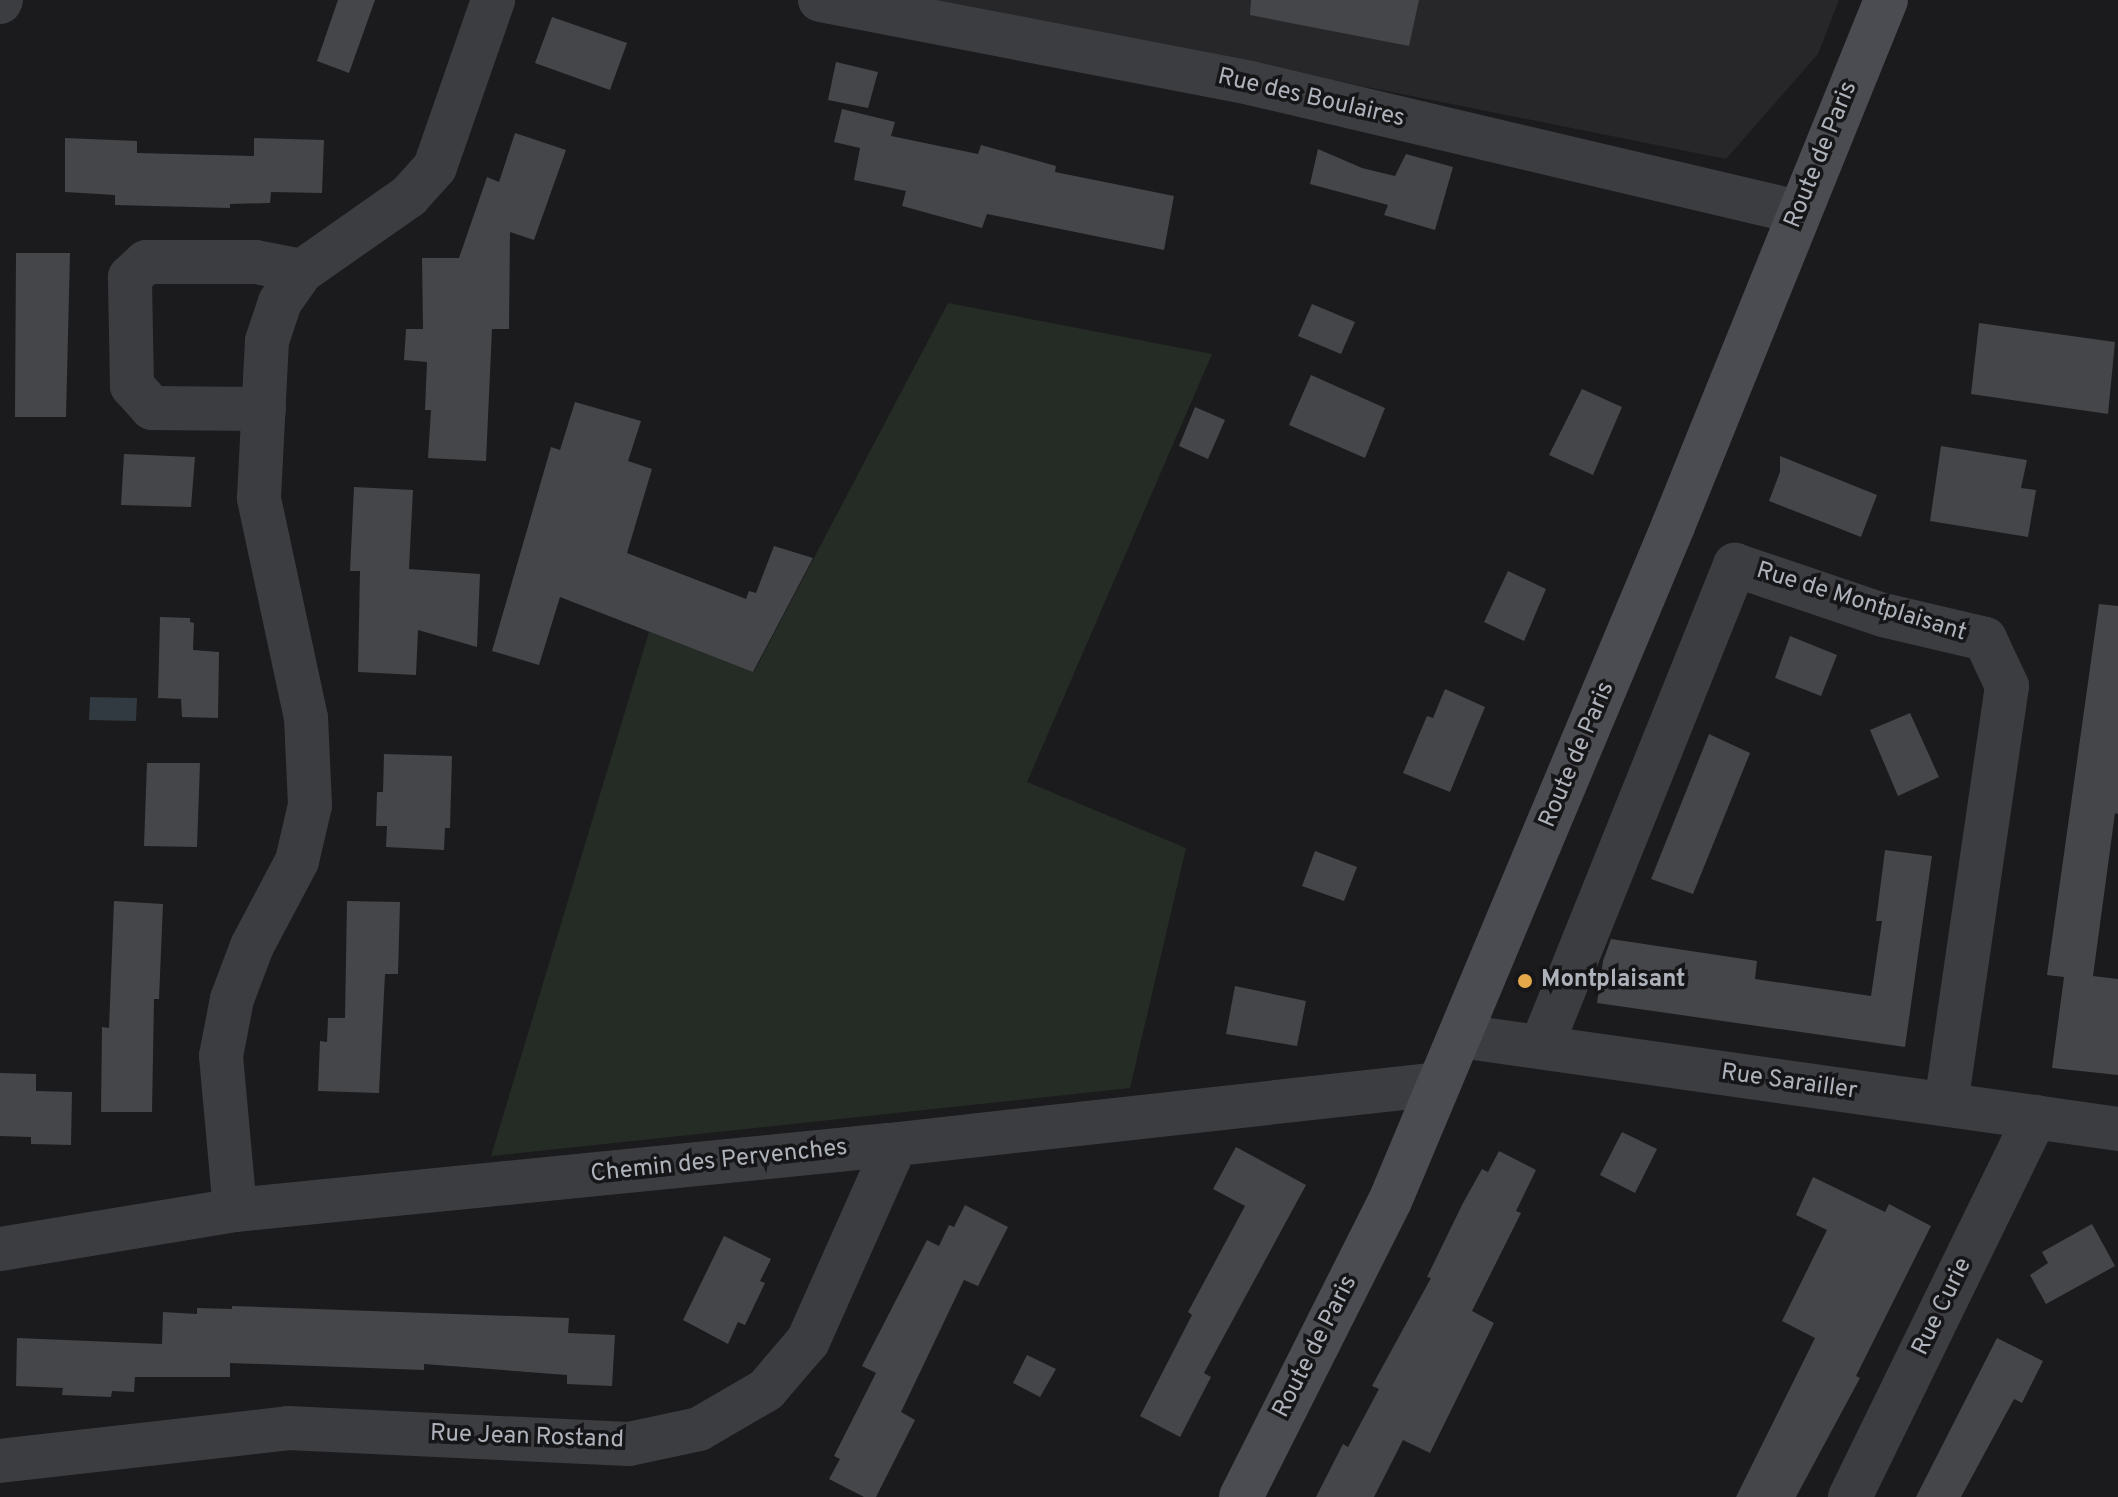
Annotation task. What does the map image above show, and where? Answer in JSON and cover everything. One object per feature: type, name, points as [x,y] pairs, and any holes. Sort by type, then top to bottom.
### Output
[{"type":"main road","name":"Route de Paris","points":[[1241,1497],[1390,1201],[1667,541],[1886,0]]},
{"type":"street","points":[[235,1210],[221,1056],[232,999],[252,946],[297,861],[310,805],[306,718],[259,498],[267,341],[280,302],[302,271],[409,196],[435,167],[493,0]]},
{"type":"street","name":"Rue des Boulaires","points":[[820,0],[1250,83],[1798,212]]},
{"type":"street","points":[[264,409],[152,408],[132,386],[130,277],[146,262],[256,262],[302,271]]},
{"type":"street","name":"Rue de Montplaisant","points":[[1541,1047],[1735,565],[1883,615],[1985,639],[2007,686],[1946,1105]]},
{"type":"street","name":"Rue Sarailler","points":[[1460,1036],[2118,1129]]},
{"type":"street","name":"Chemin des Pervenches","points":[[0,1249],[235,1210],[889,1145],[1439,1084]]},
{"type":"street","name":"Rue Curie","points":[[1850,1497],[2035,1117]]},
{"type":"street","name":"Rue Jean Rostand","points":[[0,1461],[288,1428],[629,1444],[699,1429],[766,1390],[808,1341],[889,1159],[889,1145]]},
{"type":"shaded area","points":[[933,0],[1839,0],[1818,54],[1726,159]]},
{"type":"shaded area","points":[[948,303],[1212,354],[1027,782],[1186,848],[1130,1088],[491,1156],[649,632],[754,672]]},
{"type":"shaded area","points":[[90,697],[137,698],[136,721],[89,720]]},
{"type":"building","points":[[338,0],[375,0],[349,73],[317,61]]},
{"type":"building","points":[[1251,0],[1419,0],[1409,46],[1250,15]]},
{"type":"building","points":[[552,17],[627,43],[610,90],[535,63]]},
{"type":"building","points":[[836,62],[878,72],[868,108],[828,100]]},
{"type":"building","points":[[842,109],[895,122],[891,136],[978,154],[981,145],[1056,166],[1055,172],[1174,196],[1164,250],[987,214],[982,228],[902,206],[906,191],[854,180],[860,148],[834,142]]},
{"type":"building","points":[[515,133],[566,150],[534,240],[510,232],[509,329],[492,329],[486,461],[428,458],[431,410],[425,410],[427,362],[404,360],[406,329],[423,329],[422,258],[459,258],[487,177],[499,182]]},
{"type":"building","points":[[65,138],[137,141],[137,153],[254,156],[254,138],[324,140],[322,193],[271,192],[270,203],[230,204],[230,208],[115,205],[115,195],[65,192]]},
{"type":"building","points":[[1318,149],[1362,168],[1395,176],[1406,154],[1453,167],[1435,230],[1384,215],[1388,205],[1310,184]]},
{"type":"building","points":[[16,253],[70,253],[66,417],[15,417]]},
{"type":"building","points":[[1312,304],[1355,322],[1341,354],[1298,336]]},
{"type":"building","points":[[1979,323],[2115,342],[2108,414],[1971,394]]},
{"type":"building","points":[[1311,375],[1385,408],[1365,458],[1289,425]]},
{"type":"building","points":[[1582,389],[1622,407],[1593,475],[1549,455]]},
{"type":"building","points":[[575,402],[641,421],[628,461],[652,469],[627,553],[746,599],[749,591],[756,593],[774,546],[813,558],[753,672],[560,597],[539,665],[492,651],[551,447],[560,450]]},
{"type":"building","points":[[1195,407],[1225,420],[1208,459],[1179,446]]},
{"type":"building","points":[[1941,446],[2027,460],[2021,488],[2036,490],[2028,537],[1930,521]]},
{"type":"building","points":[[124,454],[195,457],[191,507],[121,505]]},
{"type":"building","points":[[1780,456],[1877,495],[1861,537],[1769,501],[1780,472]]},
{"type":"building","points":[[354,487],[413,490],[409,569],[480,574],[477,647],[418,630],[416,675],[358,672],[360,571],[350,571]]},
{"type":"building","points":[[1508,571],[1546,589],[1524,641],[1484,622]]},
{"type":"building","points":[[2099,604],[2118,606],[2118,814],[2115,813],[2093,976],[2118,979],[2118,1075],[2052,1068],[2064,977],[2047,975]]},
{"type":"building","points":[[160,617],[190,618],[190,622],[194,623],[193,650],[219,652],[218,718],[182,717],[181,699],[158,698]]},
{"type":"building","points":[[1790,636],[1837,655],[1821,696],[1775,678]]},
{"type":"building","points":[[1445,689],[1485,707],[1450,792],[1403,773],[1427,716],[1433,718]]},
{"type":"building","points":[[1910,713],[1939,777],[1898,796],[1870,730]]},
{"type":"building","points":[[1709,734],[1750,753],[1693,894],[1651,879]]},
{"type":"building","points":[[384,754],[452,756],[450,828],[445,828],[444,850],[386,847],[387,826],[376,826],[377,792],[383,792]]},
{"type":"building","points":[[147,763],[200,763],[197,847],[144,846]]},
{"type":"building","points":[[1885,850],[1932,856],[1905,1047],[1597,1003],[1603,961],[1611,939],[1757,961],[1755,979],[1871,996],[1882,921],[1876,921]]},
{"type":"building","points":[[1315,851],[1357,867],[1344,901],[1302,886]]},
{"type":"building","points":[[114,901],[163,904],[159,999],[154,999],[152,1112],[101,1112],[102,1027],[109,1028]]},
{"type":"building","points":[[347,901],[400,902],[398,974],[385,974],[379,1093],[318,1091],[320,1041],[327,1042],[328,1018],[345,1018]]},
{"type":"building","points":[[1235,986],[1306,1001],[1297,1046],[1226,1034]]},
{"type":"building","points":[[0,1073],[36,1074],[36,1091],[72,1092],[71,1145],[31,1144],[31,1137],[0,1136]]},
{"type":"building","points":[[1622,1132],[1657,1149],[1635,1193],[1600,1175]]},
{"type":"building","points":[[1236,1147],[1306,1185],[1204,1373],[1211,1377],[1180,1437],[1140,1416],[1192,1315],[1188,1312],[1245,1206],[1213,1189]]},
{"type":"building","points":[[1499,1151],[1536,1170],[1516,1211],[1521,1213],[1472,1311],[1494,1323],[1430,1453],[1403,1440],[1374,1497],[1316,1497],[1343,1444],[1348,1447],[1379,1389],[1372,1386],[1431,1278],[1427,1277],[1463,1203],[1482,1169],[1488,1172]]},
{"type":"building","points":[[1813,1177],[1885,1212],[1889,1204],[1931,1226],[1856,1376],[1860,1378],[1796,1497],[1736,1497],[1815,1338],[1782,1321],[1827,1230],[1796,1215]]},
{"type":"building","points":[[965,1205],[1008,1227],[978,1286],[964,1280],[901,1412],[915,1420],[876,1497],[864,1497],[829,1479],[840,1459],[834,1456],[876,1373],[862,1366],[927,1240],[939,1246],[949,1225],[954,1227]]},
{"type":"building","points":[[2092,1224],[2115,1266],[2046,1304],[2030,1275],[2048,1263],[2042,1252]]},
{"type":"building","points":[[724,1236],[771,1259],[760,1281],[765,1283],[745,1325],[738,1322],[728,1344],[683,1320]]},
{"type":"building","points":[[232,1306],[569,1318],[568,1333],[615,1335],[612,1386],[567,1384],[567,1375],[424,1364],[424,1370],[230,1363],[230,1377],[135,1377],[134,1392],[112,1391],[111,1397],[62,1395],[63,1388],[16,1386],[17,1338],[162,1344],[163,1312],[197,1314],[197,1308],[232,1309]]},
{"type":"building","points":[[1997,1338],[2043,1361],[2022,1403],[2014,1399],[1961,1497],[1916,1497]]},
{"type":"building","points":[[1027,1355],[1056,1369],[1040,1397],[1013,1383]]},
{"type":"place","name":"Montplaisant","points":[[1525,981]]}]
